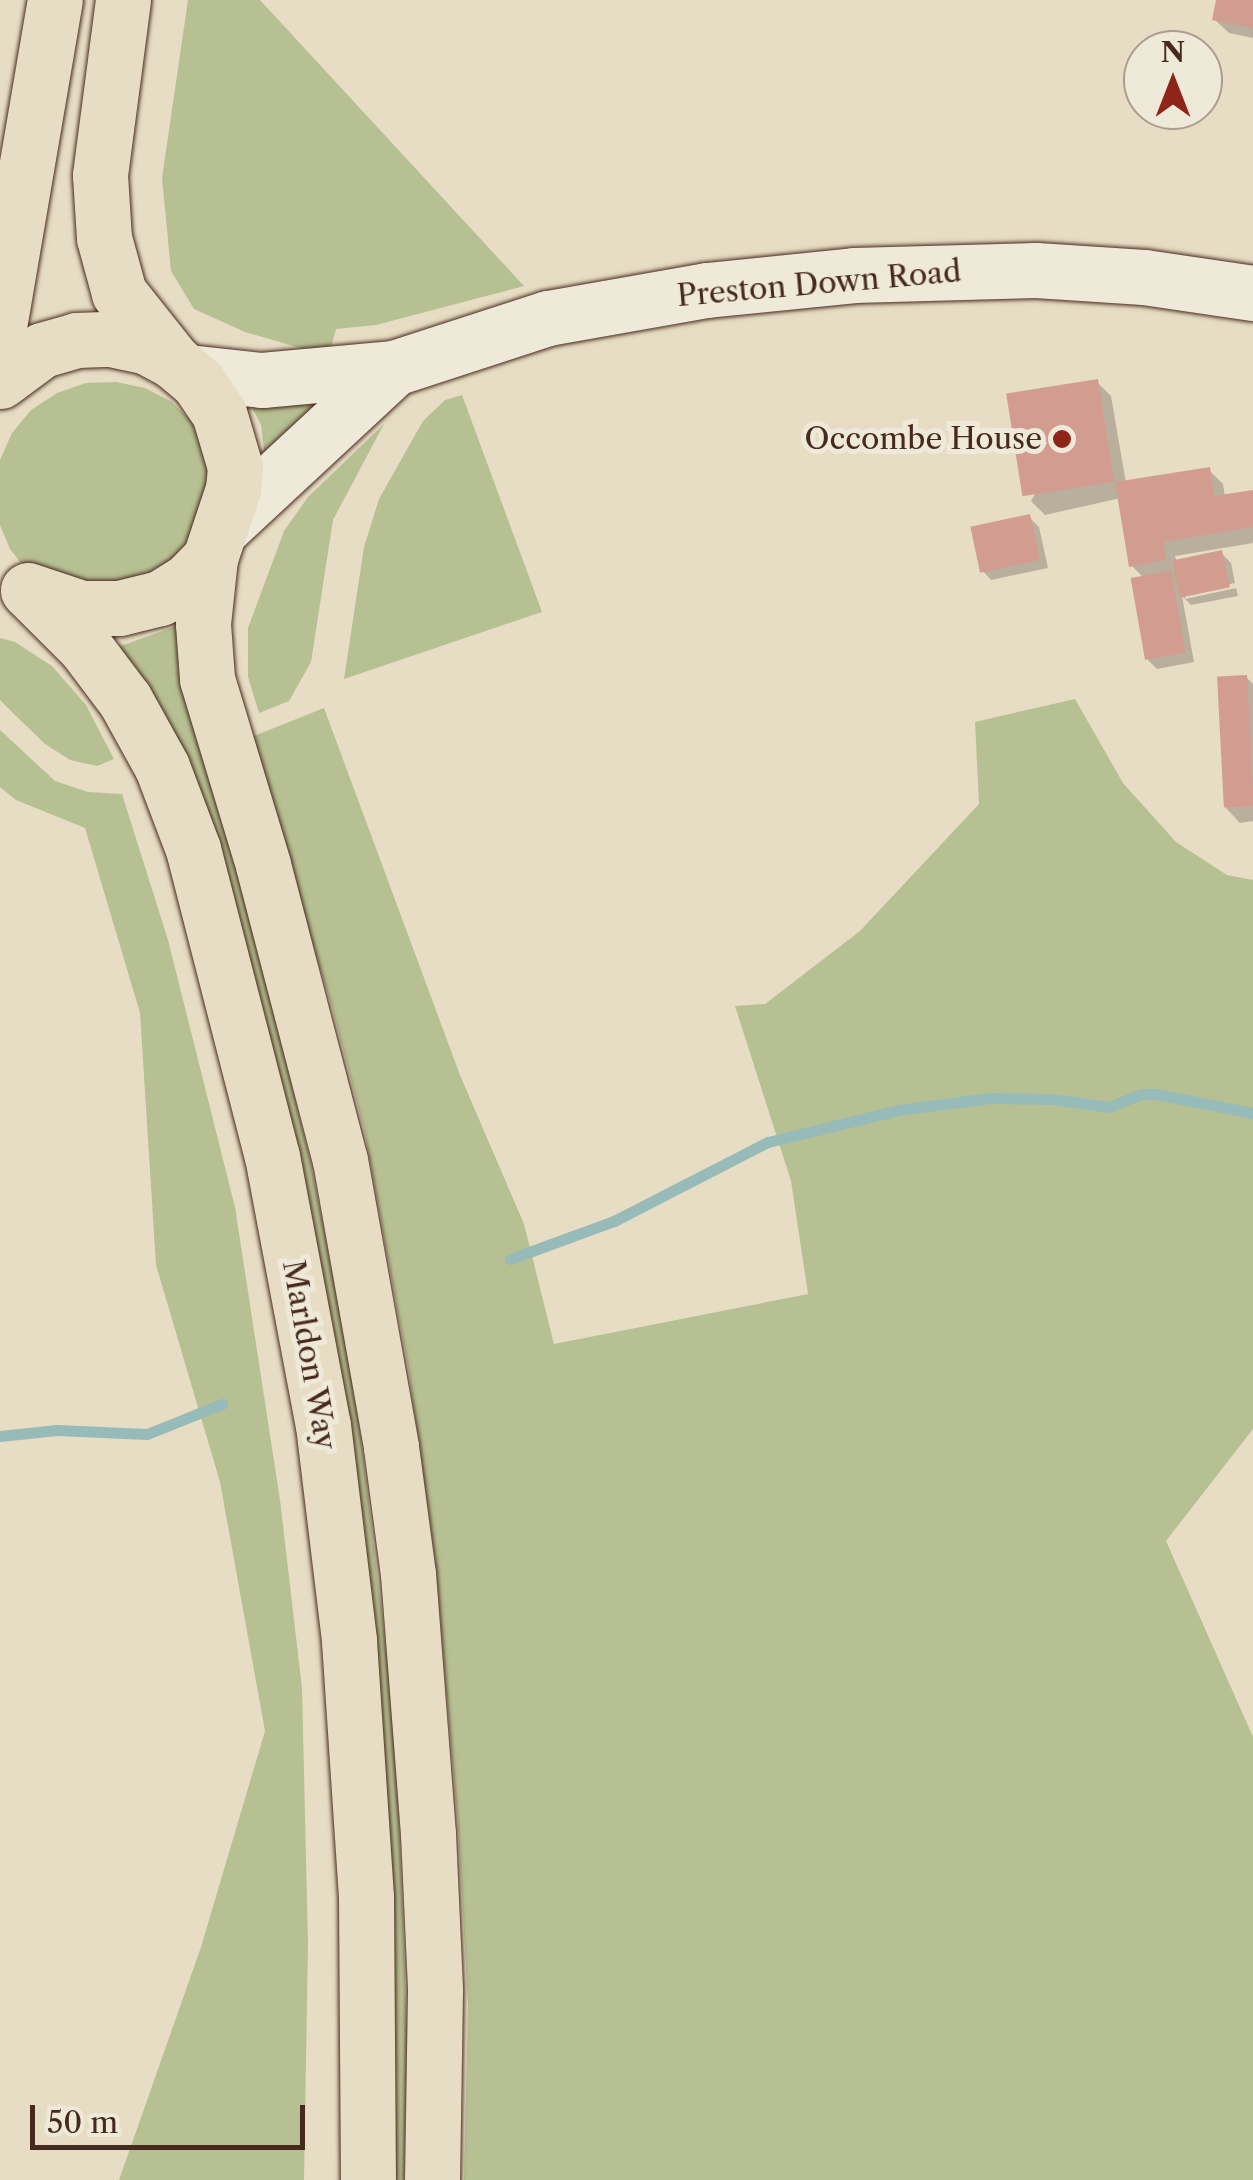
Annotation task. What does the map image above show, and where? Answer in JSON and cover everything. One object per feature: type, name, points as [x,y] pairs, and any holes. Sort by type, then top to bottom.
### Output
[{"type":"highway","points":[[0,321],[56,0]]},
{"type":"highway","points":[[123,0],[100,175],[104,238],[119,292],[219,413],[232,450],[232,490],[216,543],[204,624],[206,679],[273,901],[340,1160],[394,1465],[411,1610],[428,1834],[435,1990],[432,2180]]},
{"type":"highway","points":[[0,381],[42,350],[76,340],[128,342],[181,366]]},
{"type":"highway","points":[[11,581],[82,608],[119,608],[160,598],[189,580],[216,543]]},
{"type":"highway","name":"Marldon Way","points":[[11,581],[85,647],[125,700],[162,767],[192,849],[272,1156],[323,1425],[349,1641],[366,1897],[368,2180]]},
{"type":"street","name":"Preston Down Road","points":[[181,366],[262,380],[394,368],[548,318],[706,290],[854,276],[1036,270],[1144,277],[1253,293]]},
{"type":"street","name":"Preston Down Road","points":[[216,543],[394,368]]},
{"type":"green space","points":[[188,0],[260,0],[524,286],[376,325],[336,329],[330,351],[300,348],[245,332],[194,309],[171,271],[162,178]]},
{"type":"green space","points":[[116,382],[145,388],[172,402],[194,424],[210,450],[217,510],[143,599],[29,573],[10,549],[0,525],[0,460],[12,433],[31,410],[57,393],[86,383]]},
{"type":"green space","points":[[345,394],[265,458],[261,425],[249,402]]},
{"type":"green space","points":[[462,395],[542,612],[344,679],[364,547],[379,499],[423,421],[445,400]]},
{"type":"green space","points":[[384,424],[333,520],[311,662],[289,701],[259,713],[248,677],[248,628],[284,531],[308,497]]},
{"type":"green space","points":[[179,625],[311,1164],[355,1389],[395,1724],[407,2031],[404,2180],[390,2180],[369,1619],[118,647]]},
{"type":"green space","points":[[0,638],[15,642],[52,666],[86,705],[114,759],[97,766],[70,760],[45,744],[0,700]]},
{"type":"green space","points":[[1075,699],[1123,783],[1176,842],[1227,875],[1253,880],[1253,1429],[1166,1541],[1253,1737],[1253,2180],[464,2180],[468,2004],[458,1825],[436,1568],[409,1372],[365,1133],[332,1007],[249,738],[324,708],[460,1075],[524,1224],[554,1344],[808,1294],[791,1181],[735,1006],[765,1004],[860,931],[979,804],[975,722]]},
{"type":"green space","points":[[0,730],[55,781],[88,792],[122,794],[168,940],[235,1207],[280,1500],[302,1688],[308,1943],[304,2180],[119,2180],[201,1947],[265,1731],[220,1482],[156,1265],[140,1013],[85,828],[16,800],[0,787]]},
{"type":"building","points":[[1216,0],[1253,0],[1253,28],[1212,20]]},
{"type":"building","name":"Occombe House","points":[[1098,379],[1114,482],[1022,496],[1006,394]]},
{"type":"building","points":[[1210,467],[1214,496],[1253,490],[1253,527],[1163,542],[1166,560],[1129,567],[1115,482]]},
{"type":"building","points":[[1030,514],[1040,560],[980,573],[970,527]]},
{"type":"building","points":[[1222,550],[1230,587],[1180,598],[1172,561]]},
{"type":"building","points":[[1171,571],[1185,653],[1145,660],[1131,578]]},
{"type":"building","points":[[1247,675],[1253,806],[1224,807],[1217,677]]},
{"type":"waterway","points":[[510,1259],[614,1221],[768,1142],[898,1110],[990,1098],[1052,1099],[1109,1107],[1142,1094],[1156,1094],[1253,1113]]},
{"type":"waterway","points":[[0,1436],[57,1430],[147,1434],[222,1404]]},
{"type":"place","name":"Occombe House","points":[[1062,439]]}]
